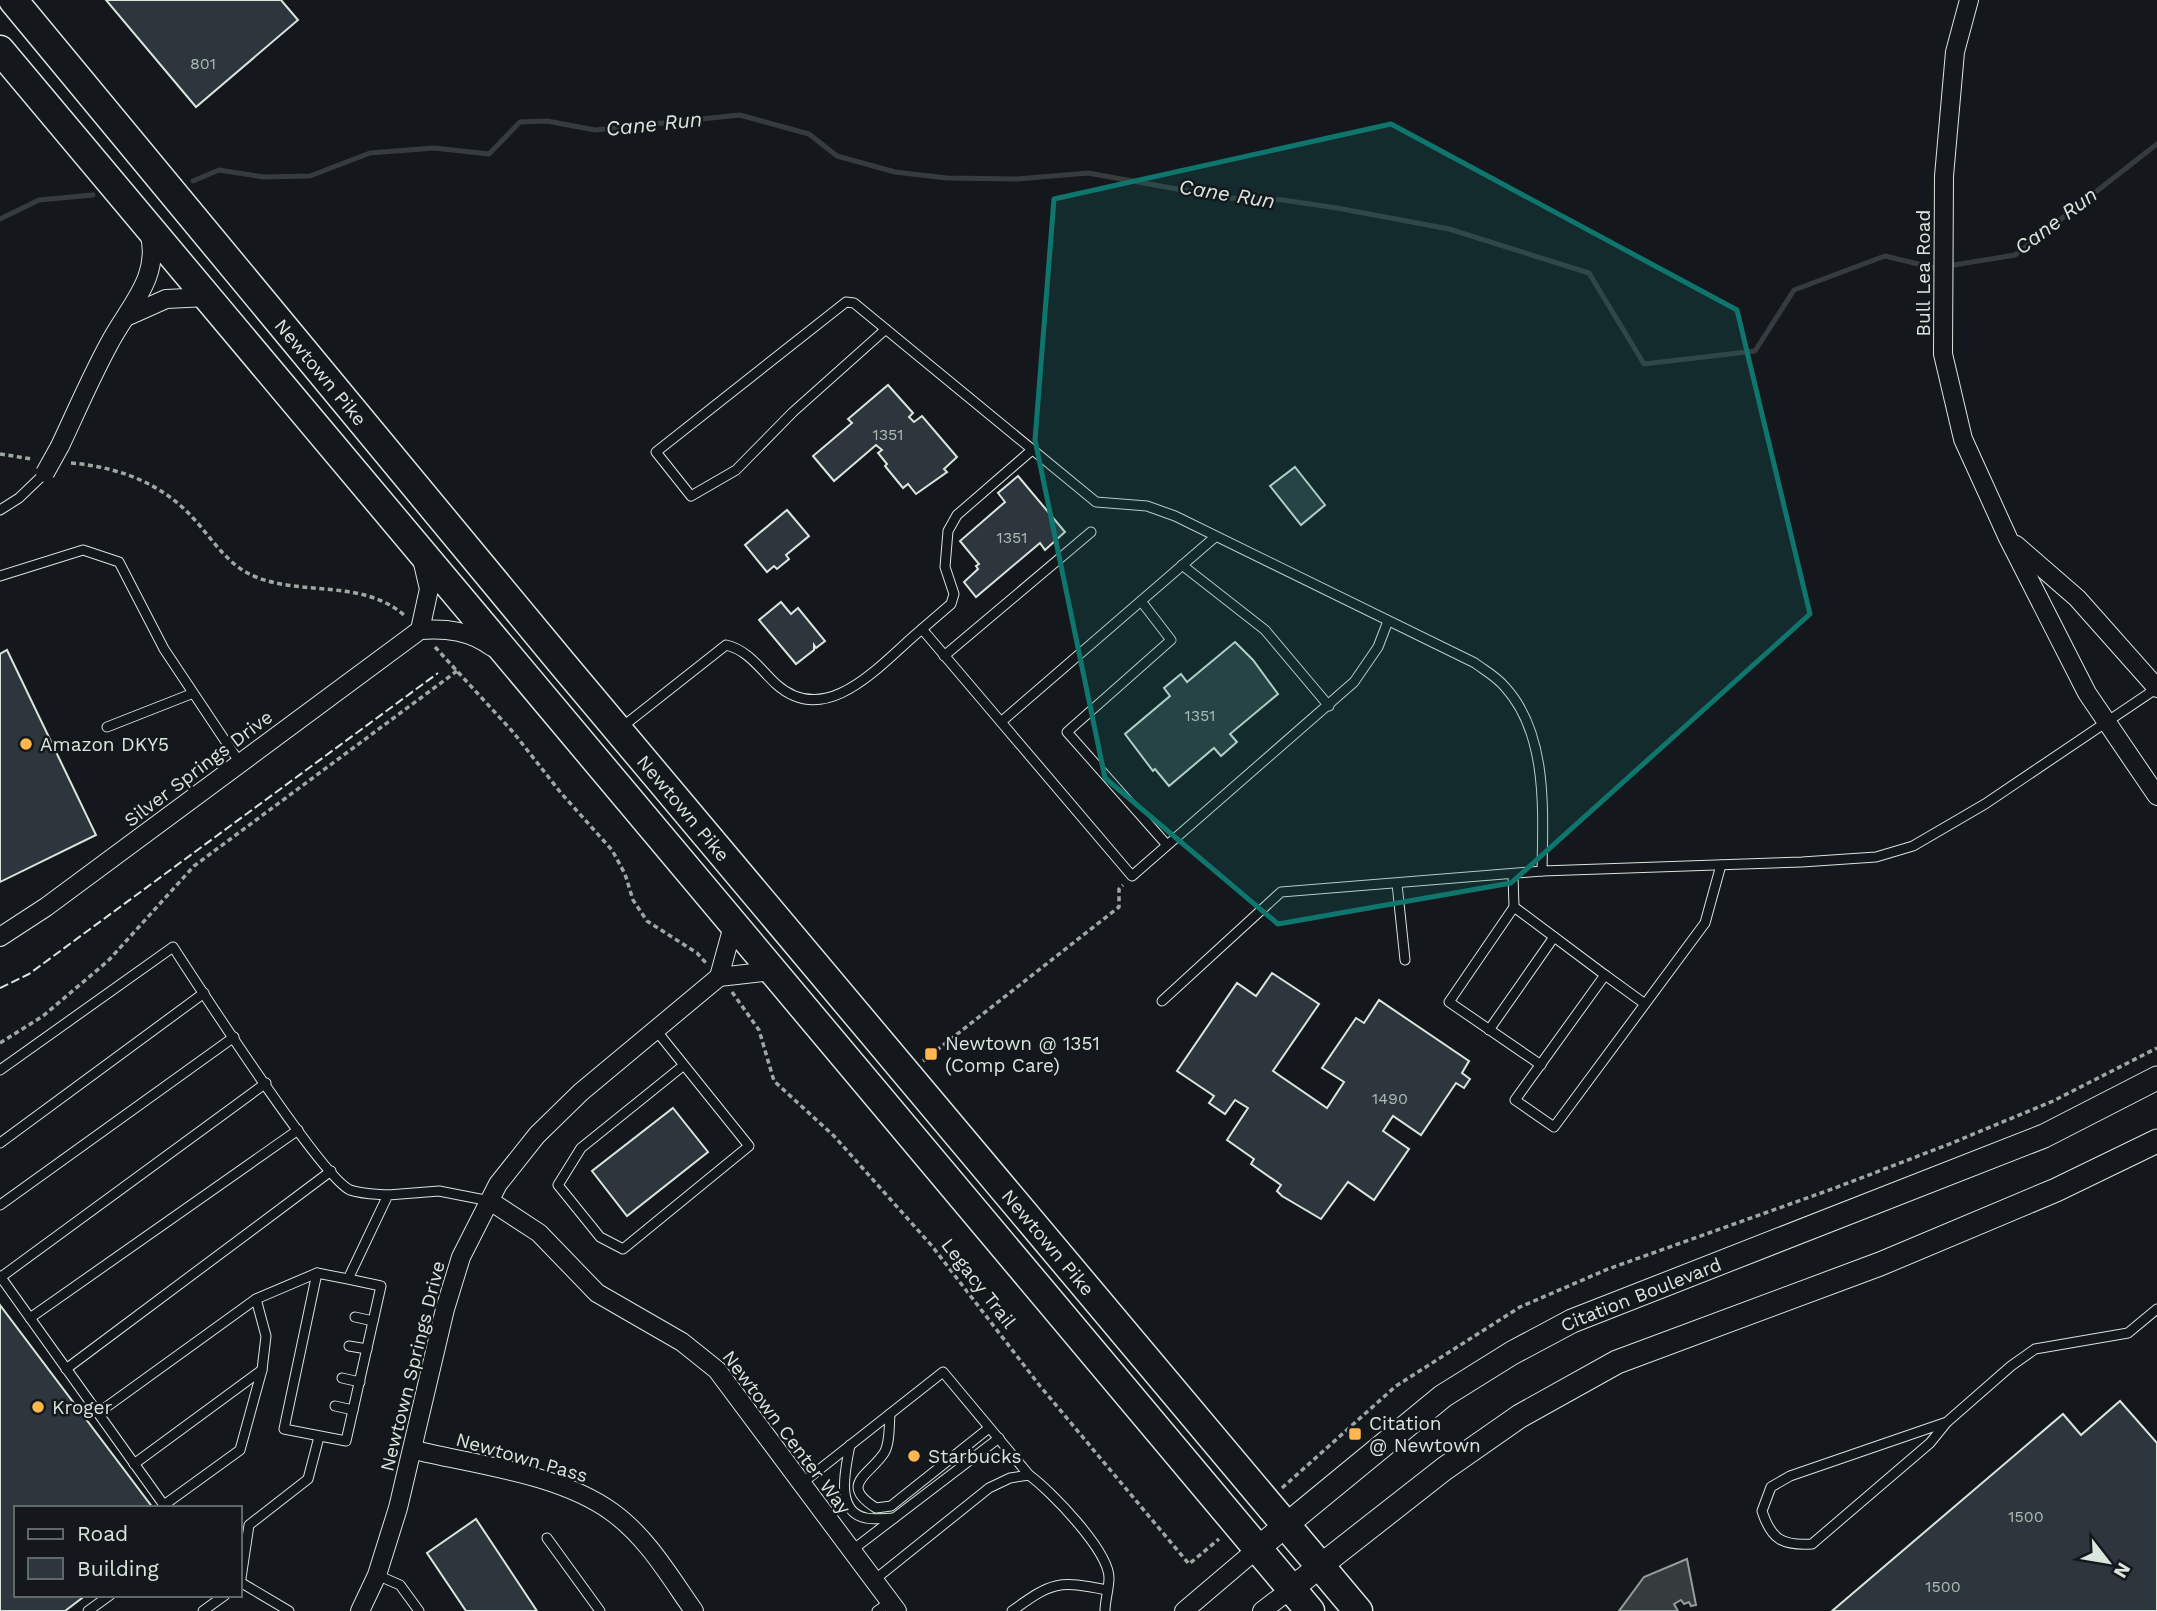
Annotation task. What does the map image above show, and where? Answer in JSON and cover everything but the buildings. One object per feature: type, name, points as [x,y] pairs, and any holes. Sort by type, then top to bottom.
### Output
[{"type":"highway","name":"Newtown Pike","points":[[13,0],[618,730],[1357,1611]]},
{"type":"highway","name":"Newtown Pike","points":[[0,50],[1310,1611]]},
{"type":"highway","points":[[516,666],[556,687],[593,727],[604,731],[618,730]]},
{"type":"main road","name":"Citation Boulevard","points":[[1257,1549],[1443,1396],[1512,1353],[1572,1321],[2044,1136],[2157,1079]]},
{"type":"main road","points":[[1292,1590],[1444,1469],[1509,1423],[1618,1362],[1880,1264],[2056,1190],[2157,1141]]},
{"type":"street","name":"Bull Lea Road","points":[[1969,0],[1955,52],[1944,176],[1943,354],[1963,439],[2008,538],[2105,723],[2157,796]]},
{"type":"street","points":[[45,473],[110,341],[143,289],[154,249],[146,222]]},
{"type":"street","points":[[128,316],[166,299],[208,297]]},
{"type":"street","name":"Bull Lea Road","points":[[2008,538],[2077,598],[2157,688]]},
{"type":"street","points":[[413,543],[425,565],[429,589],[420,630],[442,628],[476,635],[516,666]]},
{"type":"street","name":"Silver Springs Drive","points":[[0,937],[420,630]]},
{"type":"street","points":[[733,926],[724,983],[772,971]]},
{"type":"street","name":"Newtown Springs Drive","points":[[360,1611],[377,1575],[414,1450],[444,1309],[461,1257],[498,1184],[537,1135],[581,1092],[655,1029],[724,983]]},
{"type":"street","name":"Newtown Center Way","points":[[490,1202],[539,1233],[597,1293],[701,1355],[717,1370],[873,1581],[888,1608]]},
{"type":"street","name":"Newtown Pass","points":[[414,1450],[546,1481],[586,1494],[615,1513],[646,1544],[694,1611]]},
{"type":"street","name":"Citation Boulevard","points":[[1184,1611],[1257,1549]]},
{"type":"street","points":[[1262,1611],[1292,1590]]},
{"type":"lane","points":[[886,329],[793,412],[736,470],[691,496],[656,452],[846,302],[854,303],[886,329],[1032,450],[1096,502],[1147,506],[1175,516],[1475,663],[1505,686],[1531,730],[1538,766],[1542,871]]},
{"type":"lane","points":[[618,730],[726,645],[740,648],[787,694],[804,700],[828,700],[844,694],[951,604],[954,594],[946,567],[948,531],[957,515],[1032,450]]},
{"type":"lane","points":[[0,510],[19,498],[45,473]]},
{"type":"lane","points":[[944,656],[1091,532]]},
{"type":"lane","points":[[1001,722],[1214,537]]},
{"type":"lane","points":[[0,576],[83,550],[119,562],[164,649],[191,694],[240,763]]},
{"type":"lane","points":[[1182,565],[1265,630],[1329,706]]},
{"type":"lane","points":[[1141,601],[1171,640],[1067,732],[1167,845]]},
{"type":"lane","points":[[922,629],[1132,876],[1354,682],[1378,647],[1388,621]]},
{"type":"lane","points":[[1162,1001],[1281,892],[1542,871],[1876,857],[1913,846],[1986,804],[2157,688]]},
{"type":"lane","points":[[107,727],[191,694]]},
{"type":"lane","points":[[1605,975],[1515,1100],[1554,1128],[1705,923],[1721,864]]},
{"type":"lane","points":[[1513,875],[1514,907],[1449,1002],[1541,1065]]},
{"type":"lane","points":[[1397,884],[1405,960]]},
{"type":"lane","points":[[1514,907],[1645,1004]]},
{"type":"lane","points":[[1489,1030],[1554,937]]},
{"type":"lane","points":[[0,1070],[173,947],[298,1130],[349,1190],[388,1195],[439,1191],[490,1202]]},
{"type":"lane","points":[[0,1143],[204,993]]},
{"type":"lane","points":[[655,1029],[684,1065],[749,1146],[623,1249],[600,1237],[558,1185],[581,1148],[684,1065]]},
{"type":"lane","points":[[0,1205],[234,1037]]},
{"type":"lane","points":[[164,1506],[0,1276],[266,1083]]},
{"type":"lane","points":[[30,1318],[298,1130]]},
{"type":"lane","points":[[66,1368],[331,1171]]},
{"type":"lane","points":[[348,1279],[388,1195]]},
{"type":"lane","points":[[98,1413],[256,1299],[317,1273],[381,1286],[346,1441],[284,1429],[296,1397],[314,1309],[317,1273]]},
{"type":"lane","points":[[166,1506],[240,1450],[262,1370],[266,1336],[256,1299]]},
{"type":"lane","points":[[1947,1422],[1790,1476],[1771,1487],[1762,1511],[1768,1531],[1783,1541],[1812,1544],[1930,1443],[1947,1422],[2011,1366],[2035,1349],[2128,1333],[2157,1309]]},
{"type":"lane","points":[[355,1317],[373,1321]]},
{"type":"lane","points":[[349,1346],[366,1349]]},
{"type":"lane","points":[[134,1464],[262,1370]]},
{"type":"lane","points":[[801,1484],[943,1372],[1029,1475],[1046,1487],[1098,1551],[1110,1576],[1105,1611]]},
{"type":"lane","points":[[342,1378],[360,1382]]},
{"type":"lane","points":[[335,1406],[353,1410]]},
{"type":"lane","points":[[890,1414],[886,1451],[862,1474],[858,1483],[864,1501],[876,1508],[891,1506],[989,1428]]},
{"type":"lane","points":[[242,1569],[248,1525],[308,1479],[319,1437]]},
{"type":"lane","points":[[851,1551],[999,1438]]},
{"type":"lane","points":[[850,1445],[842,1485],[850,1506],[856,1514],[867,1519],[894,1518]]},
{"type":"lane","points":[[873,1581],[989,1488],[1010,1478],[1029,1475]]},
{"type":"lane","points":[[547,1538],[600,1611]]},
{"type":"lane","points":[[377,1575],[400,1585],[419,1611]]},
{"type":"lane","points":[[1012,1611],[1041,1590],[1061,1583],[1107,1590]]},
{"type":"lane","points":[[242,1585],[289,1611]]},
{"type":"lane","points":[[88,1611],[107,1597]]},
{"type":"lane","points":[[203,1611],[222,1597]]},
{"type":"path","points":[[0,1043],[43,1016],[108,961],[194,866],[457,671]]},
{"type":"path","points":[[922,1062],[1119,906],[1119,889],[1132,876]]},
{"type":"path","name":"Legacy Trail","points":[[724,983],[759,1030],[774,1081],[834,1136],[932,1245],[1040,1386],[1189,1564],[1219,1539]]},
{"type":"highlighted area","points":[[1391,124],[1737,310],[1810,614],[1511,883],[1278,924],[1105,778],[1035,440],[1054,199]]},
{"type":"shaded area","points":[[1687,1559],[1696,1605],[1691,1606],[1689,1602],[1684,1604],[1681,1600],[1674,1604],[1678,1611],[1619,1611],[1644,1577]]},
{"type":"waterway","name":"Cane Run","points":[[193,181],[219,170],[264,177],[310,176],[370,153],[434,148],[489,154],[520,122],[547,121],[595,130],[740,115],[809,134],[837,156],[895,172],[947,178],[1017,179],[1088,173],[1227,198],[1283,200],[1337,208],[1449,229],[1589,273],[1644,364],[1755,351],[1794,290],[1885,256],[1935,268],[2015,255],[2157,144]]},
{"type":"waterway","name":"Cane Run","points":[[0,219],[39,200],[93,195]]},
{"type":"fence","points":[[0,988],[29,974],[438,673]]},
{"type":"place","name":"Amazon DKY5","points":[[26,744]]},
{"type":"place","name":"Newtown @ 1351 (Comp Care)","points":[[931,1054]]},
{"type":"place","name":"Kroger","points":[[38,1407]]},
{"type":"place","name":"Citation @ Newtown","points":[[1355,1434]]},
{"type":"place","name":"Starbucks","points":[[914,1456]]}]
